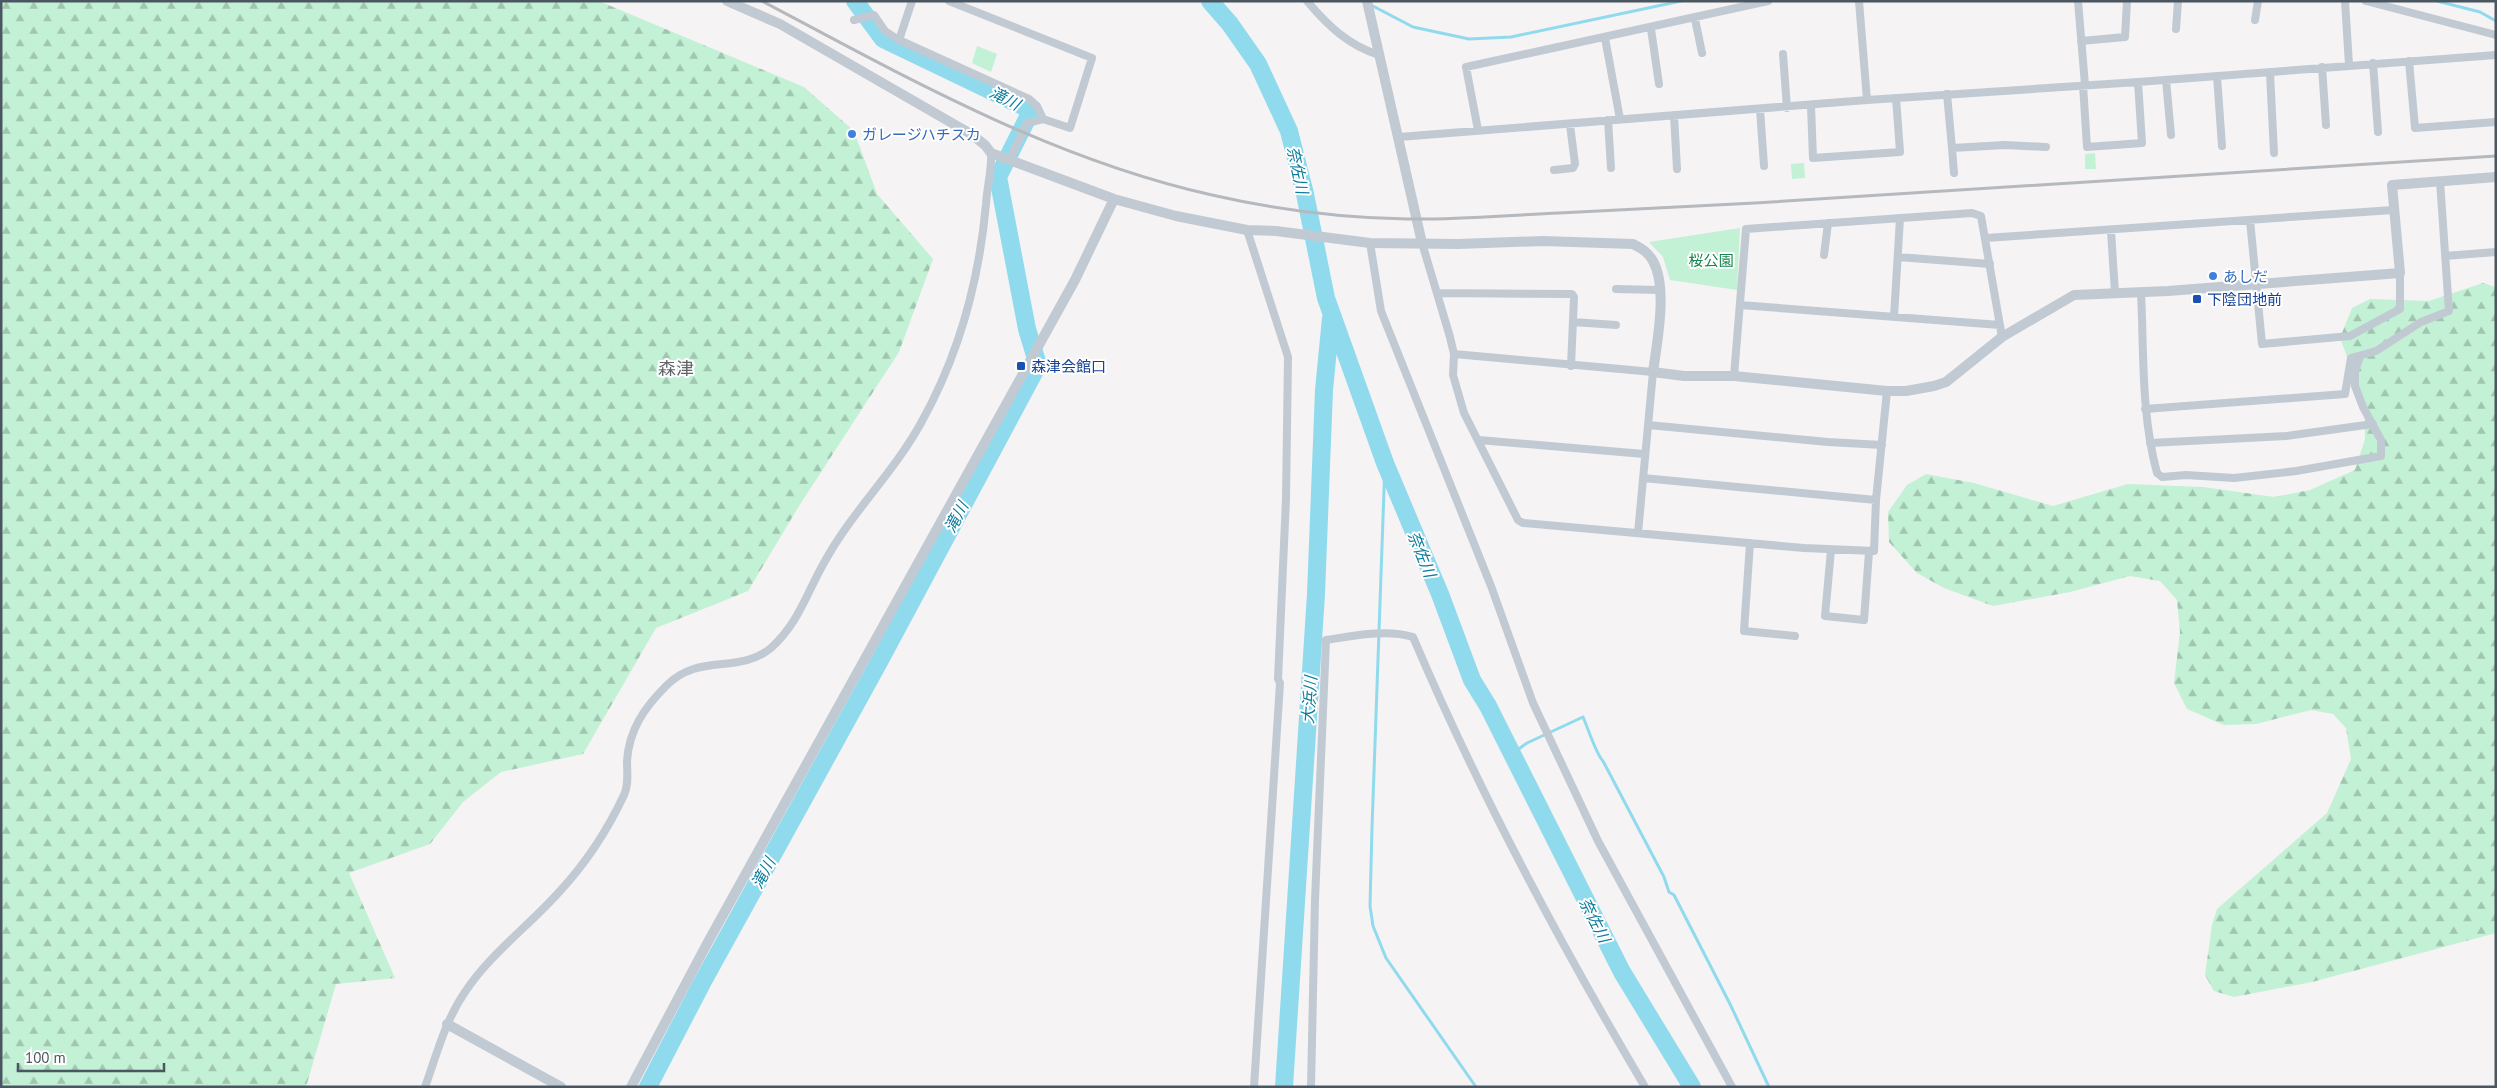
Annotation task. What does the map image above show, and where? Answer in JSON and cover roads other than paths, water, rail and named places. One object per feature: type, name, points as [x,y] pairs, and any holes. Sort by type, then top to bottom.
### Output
[{"type":"street","points":[[726,1],[780,24],[870,75],[972,134],[985,144],[991,153],[1114,199],[1176,216],[1247,230],[1276,231],[1370,243],[1543,241],[1633,244],[1645,250],[1653,261],[1659,290],[1638,533]]},
{"type":"street","points":[[899,40],[912,1]]},
{"type":"street","points":[[949,1],[1092,58],[1070,128],[1043,119],[1027,123],[1010,159]]},
{"type":"street","points":[[1307,1],[1339,35],[1363,50],[1379,56]]},
{"type":"street","points":[[1367,1],[1399,137],[1408,191],[1454,354],[1453,375],[1460,401],[1518,520],[1523,523],[1750,543],[1831,550],[1874,551],[1876,500],[1887,391]]},
{"type":"street","points":[[1478,130],[1466,67],[1651,29],[1768,1]]},
{"type":"street","points":[[1859,1],[1866,100]]},
{"type":"street","points":[[2078,1],[2082,41],[2087,147],[2142,143],[2138,82]]},
{"type":"street","points":[[2082,41],[2126,37],[2127,1]]},
{"type":"street","points":[[2176,28],[2178,1]]},
{"type":"street","points":[[2255,20],[2258,1]]},
{"type":"street","points":[[2345,1],[2349,65]]},
{"type":"street","points":[[2366,1],[2496,35]]},
{"type":"street","points":[[854,20],[874,15],[885,31],[899,40],[1029,99],[1037,106],[1043,119]]},
{"type":"street","points":[[1695,18],[1702,53]]},
{"type":"street","points":[[1651,29],[1659,84]]},
{"type":"street","points":[[1605,38],[1620,119]]},
{"type":"street","points":[[1783,54],[1787,108]]},
{"type":"street","points":[[1399,137],[1787,108],[1866,100],[2270,73],[2373,63],[2496,55]]},
{"type":"street","points":[[2409,61],[2415,128],[2496,122]]},
{"type":"street","points":[[2373,63],[2378,132]]},
{"type":"street","points":[[2322,68],[2326,125]]},
{"type":"street","points":[[2270,73],[2274,153]]},
{"type":"street","points":[[2217,76],[2222,146]]},
{"type":"street","points":[[2166,80],[2171,135]]},
{"type":"street","points":[[1947,94],[1954,173]]},
{"type":"street","points":[[1811,106],[1813,158],[1900,152],[1896,98]]},
{"type":"street","points":[[1760,109],[1764,166]]},
{"type":"street","points":[[1674,115],[1677,169]]},
{"type":"street","points":[[1608,120],[1611,168]]},
{"type":"street","points":[[1554,170],[1572,168],[1574,164],[1570,124]]},
{"type":"street","points":[[1952,148],[2005,144],[2046,147]]},
{"type":"street","points":[[425,1087],[447,1024],[466,991],[495,956],[560,891],[602,833],[628,784],[627,760],[637,720],[666,686],[682,673],[695,667],[755,658],[771,648],[787,632],[801,612],[825,561],[920,425],[940,382],[971,302],[980,260],[991,153]]},
{"type":"street","points":[[2250,220],[2262,344],[2350,336],[2400,309],[2400,273],[2392,185],[2496,177]]},
{"type":"street","points":[[2146,409],[2345,394],[2351,358],[2376,351],[2421,322],[2449,311],[2440,181]]},
{"type":"street","points":[[630,1087],[709,940],[1075,280],[1114,199]]},
{"type":"street","points":[[1986,238],[2111,231],[2393,210]]},
{"type":"street","points":[[1734,376],[1746,229],[1972,213],[1981,216],[2002,337]]},
{"type":"street","points":[[1894,317],[1900,218]]},
{"type":"street","points":[[1824,256],[1828,223]]},
{"type":"street","points":[[1247,230],[1288,357],[1286,499],[1278,660],[1278,679],[1280,683],[1254,1087]]},
{"type":"street","points":[[2111,231],[2115,293]]},
{"type":"street","points":[[1370,243],[1381,311],[1491,586],[1533,704],[1598,841],[1732,1087]]},
{"type":"street","points":[[2445,256],[2496,252]]},
{"type":"street","points":[[1898,257],[1990,264]]},
{"type":"street","points":[[1454,354],[1684,376],[1734,376],[1887,391],[1920,389],[1946,382],[2002,337],[2074,295],[2142,292],[2400,273]]},
{"type":"street","points":[[1616,289],[1659,290]]},
{"type":"street","points":[[2142,292],[2143,382],[2150,443],[2157,473],[2162,477],[2186,475],[2234,478],[2296,471],[2381,456],[2381,440],[2363,407],[2355,386],[2355,370],[2360,356]]},
{"type":"street","points":[[1438,293],[1572,294],[1574,297],[1571,366]]},
{"type":"street","points":[[1740,305],[2000,325]]},
{"type":"street","points":[[1573,322],[1616,325]]},
{"type":"street","points":[[2150,443],[2286,436],[2373,424]]},
{"type":"street","points":[[1648,426],[1882,445]]},
{"type":"street","points":[[1478,440],[1644,454]]},
{"type":"street","points":[[1643,478],[1876,500]]},
{"type":"street","points":[[1750,543],[1744,631],[1796,636]]},
{"type":"street","points":[[1831,550],[1825,616],[1864,620],[1869,552]]},
{"type":"street","points":[[1311,1087],[1315,900],[1326,640],[1356,635],[1400,633],[1412,637],[1465,752],[1552,922],[1645,1087]]},
{"type":"street","points":[[447,1024],[562,1087]]},
{"type":"waterway","name":"滝川","points":[[648,1087],[702,983],[879,662],[1038,365],[1027,329],[998,177],[1029,115],[1025,107],[883,39],[855,1]]},
{"type":"waterway","name":"奈佐川","points":[[1210,1],[1230,24],[1258,64],[1289,131],[1305,194],[1326,298],[1385,463],[1440,594],[1472,680],[1488,706],[1622,972],[1692,1087]]},
{"type":"waterway","points":[[1369,4],[1413,27],[1469,39],[1511,37],[1681,1]]},
{"type":"waterway","points":[[2437,1],[2480,12],[2496,21]]},
{"type":"waterway","name":"大浜川","points":[[1284,1087],[1316,594],[1324,390],[1331,318]]},
{"type":"waterway","points":[[1385,462],[1370,906],[1373,926],[1386,958],[1476,1087]]},
{"type":"waterway","points":[[1512,754],[1527,743],[1583,717],[1598,753],[1664,877],[1669,892],[1674,895],[1730,1004],[1769,1087]]},
{"type":"railway","points":[[762,1],[926,87],[1037,138],[1094,160],[1152,179],[1212,195],[1334,215],[1445,219],[1940,192],[2496,156]]},
{"type":"place","name":"ガレージハチスカ","points":[[852,134]]},
{"type":"place","name":"あしだ","points":[[2213,276]]},
{"type":"place","name":"下陰団地前","points":[[2197,299]]},
{"type":"place","name":"森津会館口","points":[[1021,366]]},
{"type":"district","name":"森津","points":[[676,368]]},
{"type":"park label","name":"桜公園","points":[[1711,260]]}]
